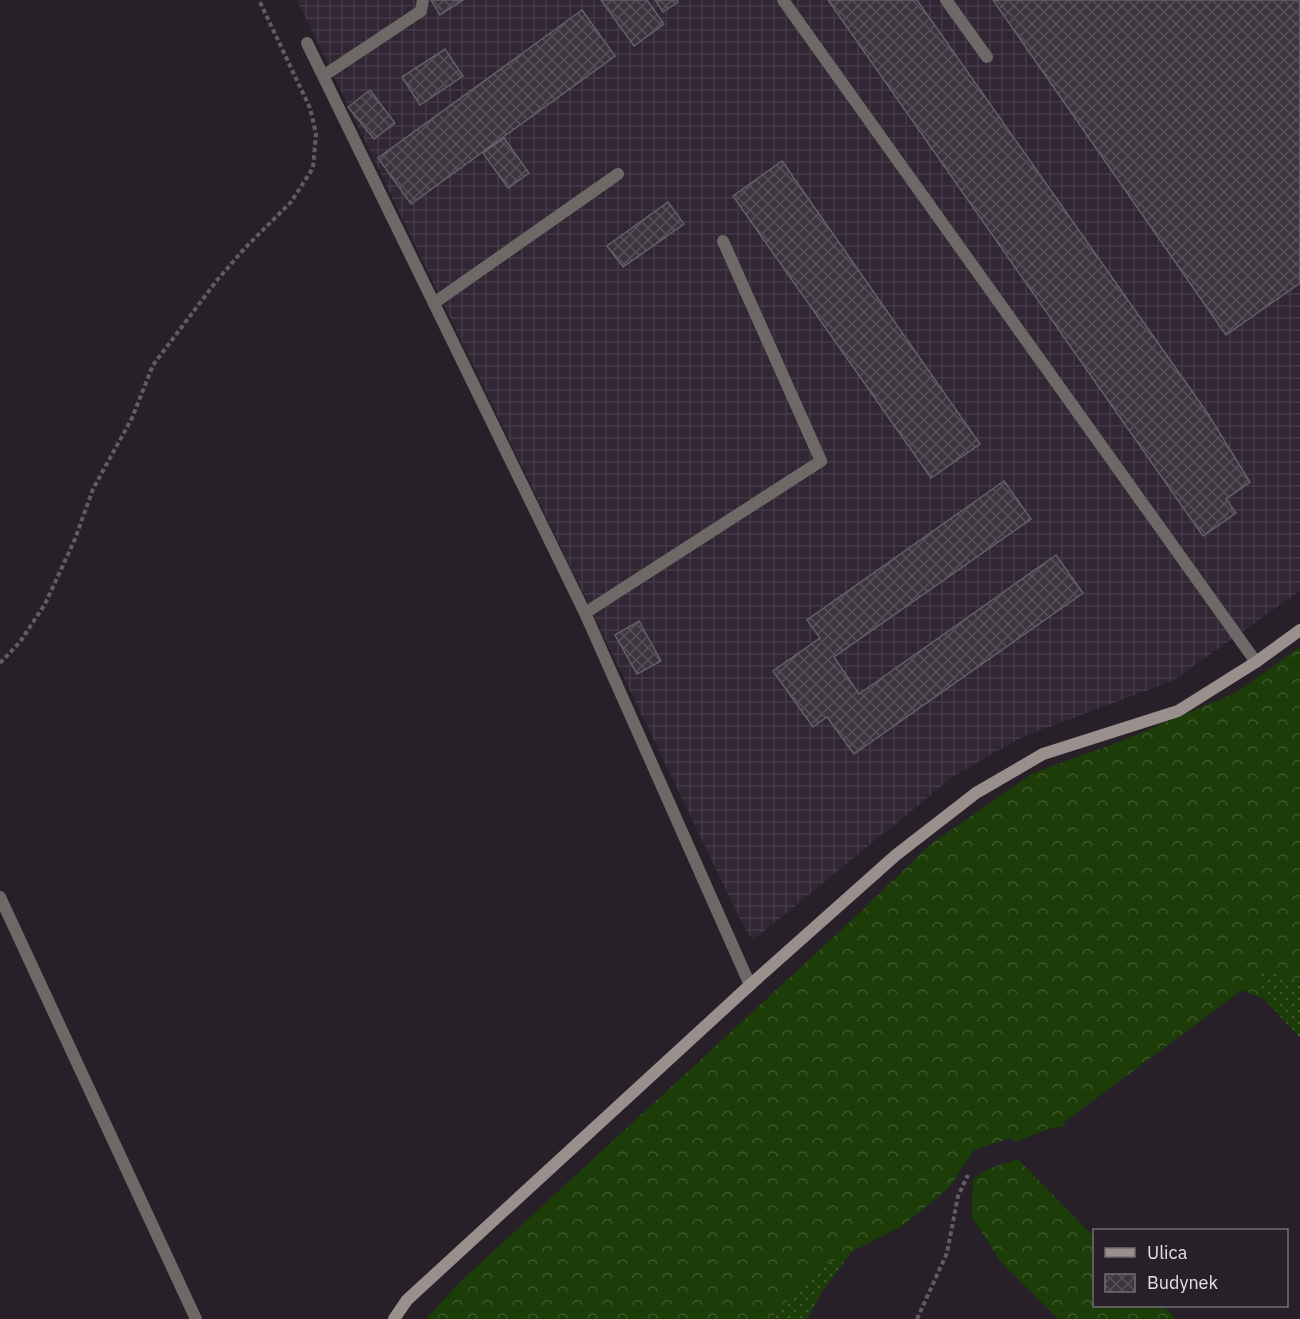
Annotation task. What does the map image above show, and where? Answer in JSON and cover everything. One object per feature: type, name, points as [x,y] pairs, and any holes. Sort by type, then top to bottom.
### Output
[{"type":"street","points":[[394,1319],[407,1300],[750,986],[896,855],[976,793],[1043,754],[1178,711],[1256,662],[1300,630]]},
{"type":"lane","points":[[323,76],[421,11],[423,0]]},
{"type":"lane","points":[[783,0],[1256,662]]},
{"type":"lane","points":[[946,0],[987,57]]},
{"type":"lane","points":[[307,43],[585,613],[750,986]]},
{"type":"lane","points":[[434,303],[618,174]]},
{"type":"lane","points":[[585,613],[821,461],[723,241]]},
{"type":"lane","points":[[0,897],[196,1319]]},
{"type":"path","points":[[0,663],[20,642],[45,604],[75,539],[93,489],[132,418],[153,365],[218,279],[291,202],[313,168],[316,134],[310,108],[259,0]]},
{"type":"path","points":[[917,1319],[947,1253],[958,1196],[968,1175]]},
{"type":"shaded area","points":[[297,0],[1300,0],[1300,591],[1172,681],[1022,737],[954,776],[753,940],[744,927]]},
{"type":"green space","points":[[1300,647],[1300,983],[1278,974],[1257,970],[1264,999],[1242,990],[1063,1123],[1065,1126],[1048,1129],[1016,1142],[1011,1138],[974,1150],[949,1188],[902,1226],[814,1271],[770,1319],[426,1319],[460,1282],[931,844],[1033,773],[1119,742],[1237,692]]},
{"type":"green space","points":[[1257,970],[1278,974],[1300,983],[1300,1038],[1264,999]]},
{"type":"green space","points":[[1018,1159],[1093,1236],[1093,1307],[1164,1307],[1176,1319],[1058,1319],[1001,1262],[972,1217],[973,1180],[985,1170]]},
{"type":"green space","points":[[853,1250],[822,1292],[807,1319],[770,1319],[814,1271]]},
{"type":"building","points":[[431,0],[463,0],[440,15]]},
{"type":"building","points":[[601,0],[647,0],[664,24],[634,46]]},
{"type":"building","points":[[655,0],[677,0],[678,2],[663,12]]},
{"type":"building","points":[[828,0],[917,0],[1208,414],[1250,482],[1226,499],[1236,513],[1203,536]]},
{"type":"building","points":[[993,0],[1300,0],[1300,283],[1226,335]]},
{"type":"building","points":[[582,10],[615,56],[411,204],[378,158]]},
{"type":"building","points":[[445,49],[463,76],[420,105],[402,77]]},
{"type":"building","points":[[370,90],[395,123],[374,139],[348,107]]},
{"type":"building","points":[[504,138],[529,173],[508,188],[483,153]]},
{"type":"building","points":[[782,161],[980,444],[931,478],[733,196]]},
{"type":"building","points":[[668,202],[684,224],[623,267],[607,246]]},
{"type":"building","points":[[1004,481],[1031,519],[834,657],[859,694],[1056,555],[1083,593],[854,754],[827,717],[813,727],[773,671],[820,638],[807,620]]},
{"type":"building","points":[[639,621],[661,661],[637,674],[615,635]]}]
